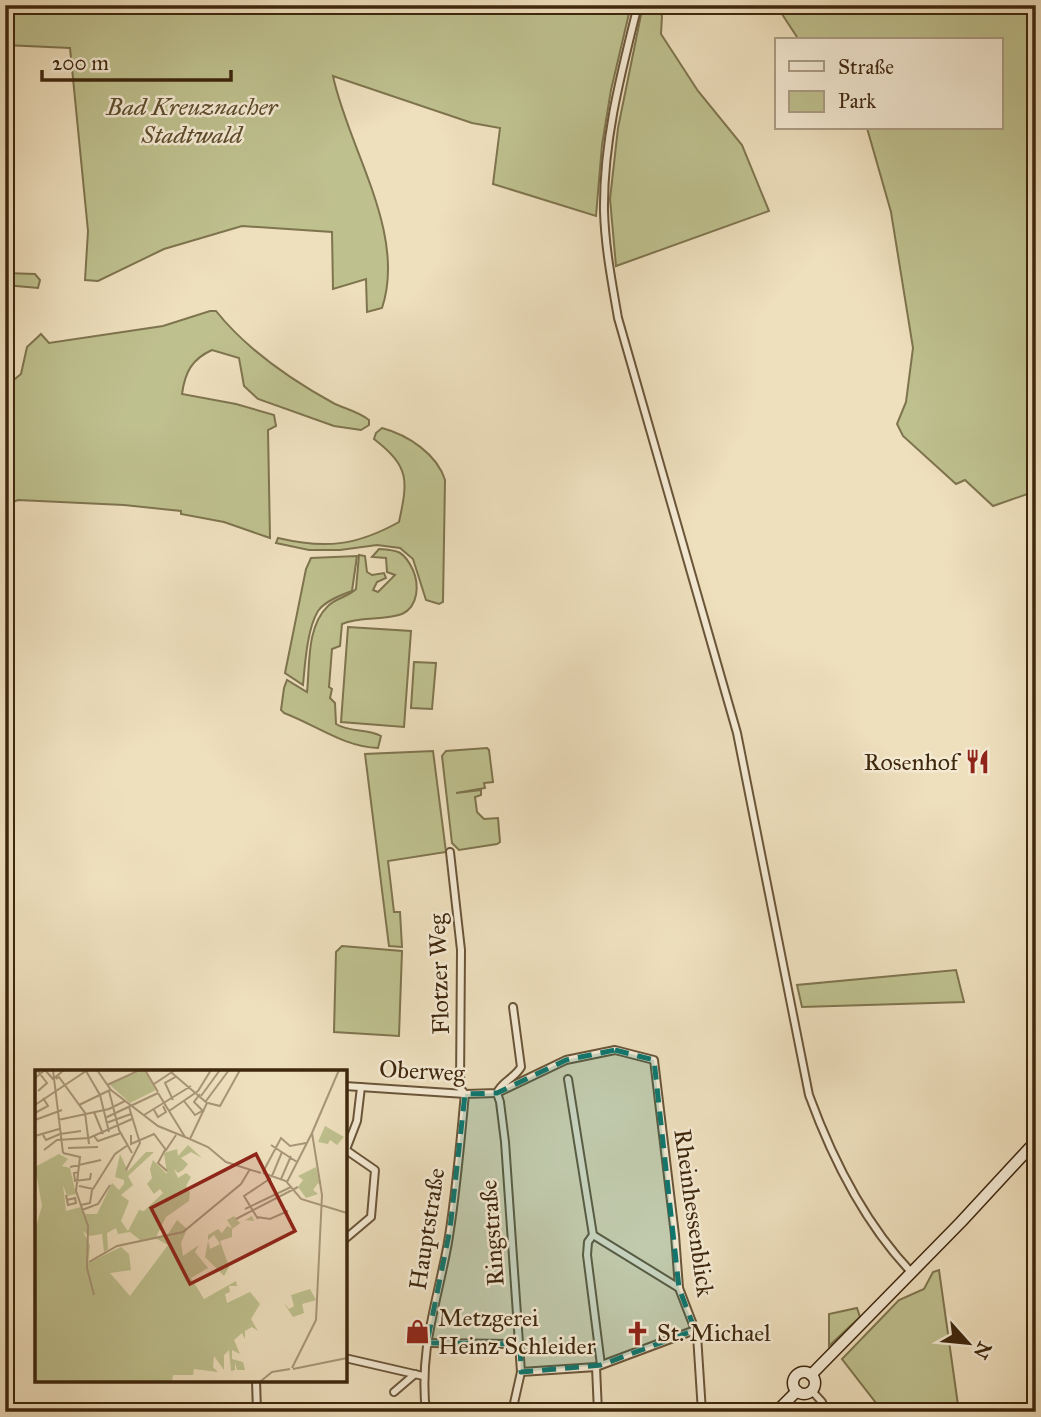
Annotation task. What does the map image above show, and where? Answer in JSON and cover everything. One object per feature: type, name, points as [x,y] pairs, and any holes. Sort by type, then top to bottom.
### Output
[{"type":"main road","points":[[811,1375],[912,1273],[1036,1141]]},
{"type":"main road","points":[[802,1373],[811,1375],[815,1382],[812,1391],[805,1394],[797,1391],[793,1384],[795,1377],[802,1373]]},
{"type":"main road","points":[[776,1412],[797,1391]]},
{"type":"street","points":[[638,5],[616,94],[607,155],[604,211],[608,262],[618,318],[737,733],[809,1095],[822,1131],[846,1177],[890,1247],[912,1273]]},
{"type":"street","name":"Flotzer Weg","points":[[450,852],[461,950],[460,1088],[465,1094]]},
{"type":"street","name":"Oberweg","points":[[496,1093],[521,1067],[513,1007]]},
{"type":"street","name":"Oberweg","points":[[346,1086],[465,1094],[496,1093],[566,1060],[615,1050],[654,1059]]},
{"type":"street","name":"Rheinhessenblick","points":[[654,1059],[676,1235],[679,1289],[695,1330],[702,1412]]},
{"type":"street","points":[[568,1079],[593,1235],[588,1242],[587,1255],[598,1366],[598,1412]]},
{"type":"street","points":[[346,1238],[371,1217],[374,1170],[346,1151],[357,1121],[361,1087]]},
{"type":"street","name":"Ringstraße","points":[[496,1093],[500,1102],[505,1142],[520,1344],[521,1372],[512,1412]]},
{"type":"street","name":"Hauptstraße","points":[[426,1409],[419,1375],[450,1229],[465,1094]]},
{"type":"street","points":[[593,1235],[679,1289]]},
{"type":"street","points":[[521,1372],[598,1366],[695,1330]]},
{"type":"street","points":[[426,1343],[520,1344]]},
{"type":"street","points":[[346,1358],[419,1375]]},
{"type":"street","points":[[394,1392],[419,1375]]},
{"type":"street","points":[[256,1382],[257,1412]]},
{"type":"street","points":[[812,1391],[822,1402],[826,1412]]},
{"type":"street","points":[[416,1412],[426,1409]]},
{"type":"highlighted area","points":[[615,1050],[654,1060],[679,1288],[695,1330],[601,1365],[521,1372],[520,1344],[427,1343],[450,1229],[465,1094],[497,1093],[566,1060]]},
{"type":"green space","name":"Bad Kreuznacher Stadtwald","points":[[5,5],[631,5],[611,90],[602,145],[596,216],[493,184],[500,128],[472,123],[333,76],[340,104],[381,221],[387,250],[388,279],[382,308],[367,312],[366,279],[333,289],[332,232],[242,226],[164,249],[98,281],[85,280],[88,231],[70,48],[5,45]]},
{"type":"green space","points":[[643,5],[656,5],[662,16],[661,34],[698,91],[742,145],[769,211],[616,266],[610,199],[618,128]]},
{"type":"green space","points":[[776,5],[1036,5],[1036,494],[1033,492],[993,506],[965,480],[956,484],[903,436],[897,424],[906,402],[913,348],[891,212],[868,130],[1002,130],[1002,38],[798,38]]},
{"type":"green space","points":[[5,273],[35,274],[40,280],[38,288],[5,285]]},
{"type":"green space","points":[[216,311],[256,352],[286,375],[335,404],[369,420],[369,425],[361,430],[334,426],[258,399],[244,386],[239,358],[212,350],[195,362],[185,379],[182,394],[236,404],[274,415],[276,426],[268,430],[270,538],[224,522],[181,514],[181,511],[124,505],[18,500],[5,505],[5,387],[21,374],[27,347],[41,334],[49,343],[163,326]]},
{"type":"green space","points":[[382,428],[402,435],[420,447],[435,462],[445,480],[443,602],[439,604],[426,600],[413,559],[400,548],[377,545],[340,550],[309,550],[276,543],[278,538],[311,544],[354,541],[399,522],[405,485],[400,466],[374,439]]},
{"type":"green space","points":[[379,549],[396,551],[407,559],[416,582],[415,600],[402,614],[342,624],[340,646],[332,649],[329,687],[332,689],[330,698],[335,703],[336,724],[381,736],[378,748],[342,740],[281,710],[287,680],[307,692],[310,647],[316,625],[328,606],[356,589],[359,555],[365,556],[367,572],[372,575],[384,573],[386,578],[377,582],[373,590],[378,592],[395,575],[387,572],[386,558],[372,557]]},
{"type":"green space","points":[[357,556],[352,591],[325,604],[314,618],[307,647],[303,685],[285,673],[306,569],[311,558]]},
{"type":"green space","points":[[348,627],[411,631],[404,727],[341,722]]},
{"type":"green space","points":[[414,662],[436,663],[432,709],[411,708]]},
{"type":"green space","points":[[487,748],[493,782],[484,783],[485,788],[456,793],[481,790],[481,795],[475,797],[477,812],[484,819],[498,818],[500,842],[459,850],[452,843],[442,756],[446,751]]},
{"type":"green space","points":[[433,751],[446,852],[388,861],[394,912],[400,912],[402,947],[389,946],[365,754]]},
{"type":"green space","points":[[342,946],[402,951],[399,1036],[334,1032],[336,952]]},
{"type":"green space","points":[[956,970],[964,1002],[802,1007],[797,985]]},
{"type":"green space","points":[[939,1270],[959,1412],[883,1412],[842,1359],[899,1300],[924,1289],[933,1272]]},
{"type":"green space","points":[[857,1308],[860,1317],[829,1346],[829,1314]]},
{"type":"place","name":"Rosenhof","points":[[978,762]]},
{"type":"place","name":"Metzgerei Heinz Schleider","points":[[418,1332]]},
{"type":"place","name":"St. Michael","points":[[637,1333]]}]
